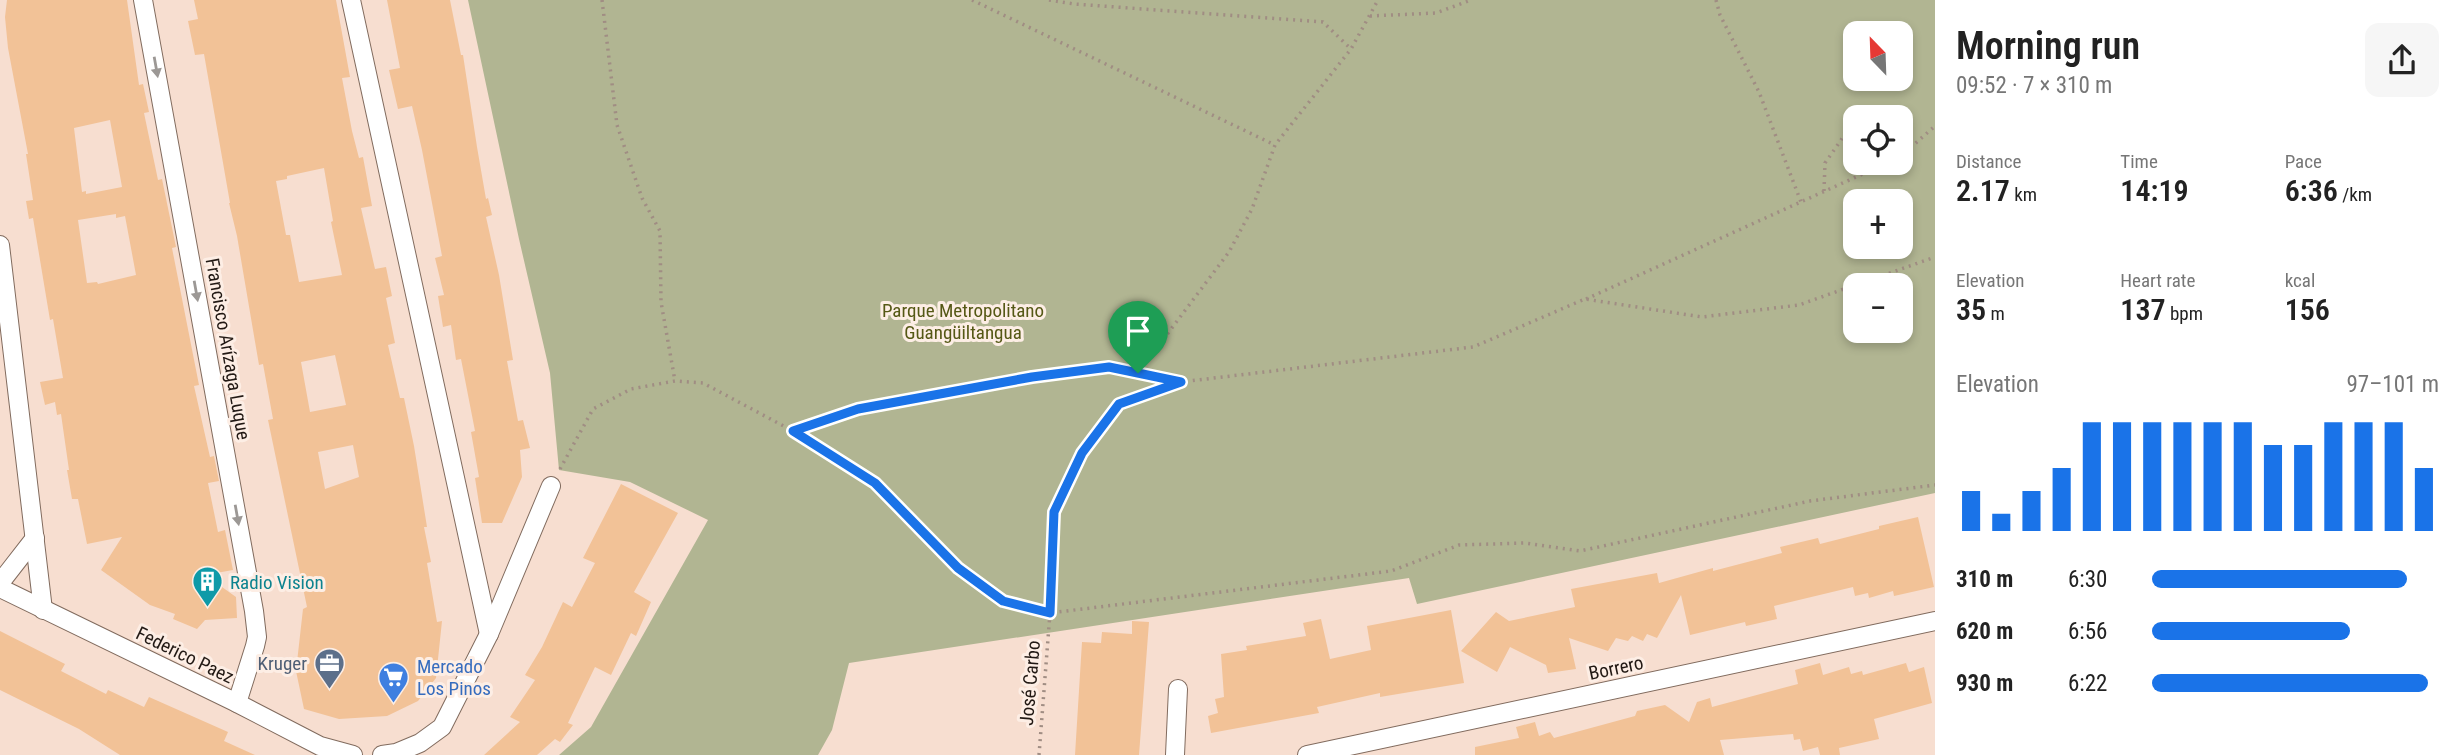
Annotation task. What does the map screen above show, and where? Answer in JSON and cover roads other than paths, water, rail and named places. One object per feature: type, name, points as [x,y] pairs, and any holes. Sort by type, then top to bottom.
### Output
[{"type":"street","name":"Francisco Arízaga Luque","points":[[144,0],[254,611],[257,637],[237,703]]},
{"type":"street","points":[[351,0],[489,634]]},
{"type":"street","points":[[0,245],[43,610]]},
{"type":"street","points":[[382,755],[396,753],[421,743],[442,727],[489,634],[551,486]]},
{"type":"street","points":[[0,586],[35,538]]},
{"type":"street","name":"Federico Paez","points":[[0,586],[43,610],[320,746],[353,755]]},
{"type":"street","name":"Borrero","points":[[1307,755],[1935,621]]},
{"type":"street","points":[[1175,755],[1178,689]]},
{"type":"place","name":"Radio Vision","points":[[207,609]]},
{"type":"place","name":"Kruger","points":[[330,690]]},
{"type":"place","name":"Mercado Los Pinos","points":[[394,704]]},
{"type":"park label","name":"Parque Metropolitano Guangüiltangua","points":[[963,321]]}]
